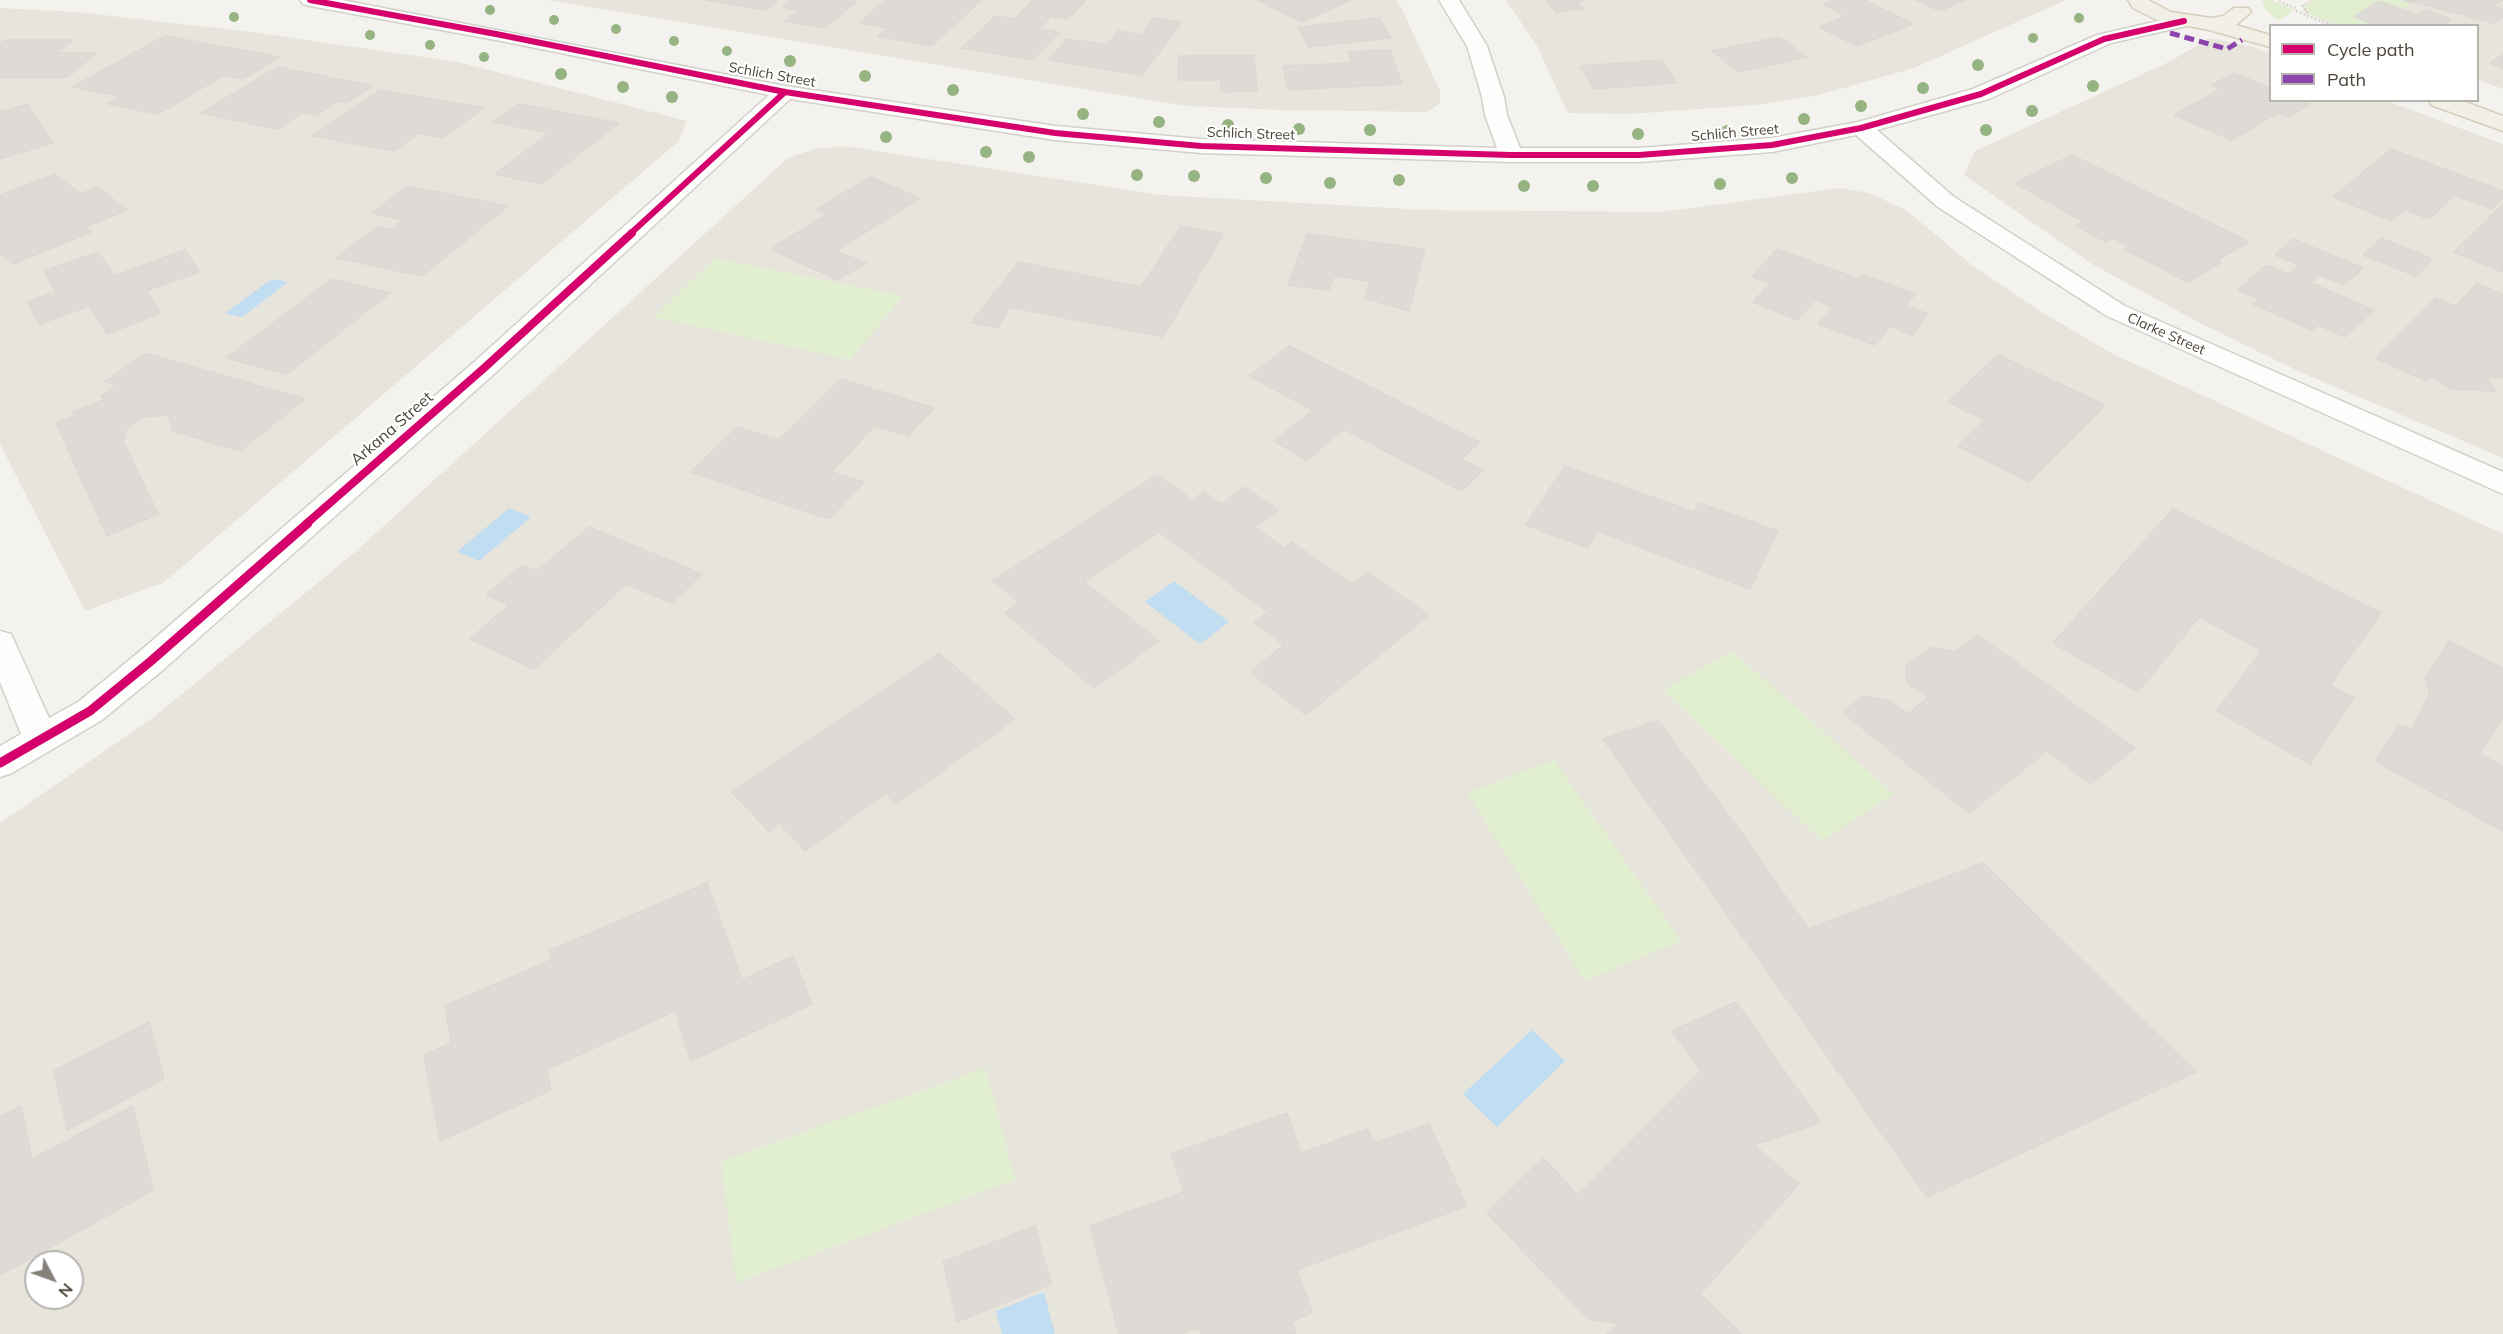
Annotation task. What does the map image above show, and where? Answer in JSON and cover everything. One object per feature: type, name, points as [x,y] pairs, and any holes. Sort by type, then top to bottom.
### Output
[{"type":"main road","points":[[2139,2],[2164,16],[2211,24],[2269,40]]},
{"type":"main road","points":[[2211,24],[2229,21],[2236,3],[2269,28]]},
{"type":"main road","points":[[2444,102],[2503,124]]},
{"type":"street","name":"Schlich Street","points":[[309,0],[485,31],[785,92],[1054,133],[1201,146],[1511,155],[1640,155],[1772,145],[1861,128],[1981,94],[2104,39],[2184,21]]},
{"type":"street","points":[[1449,0],[1478,46],[1496,115],[1511,155]]},
{"type":"street","name":"Schlich Street","points":[[2104,39],[2139,2]]},
{"type":"street","name":"Arkana Street","points":[[0,763],[90,711],[151,662],[483,369],[785,92]]},
{"type":"street","name":"Clarke Street","points":[[1861,128],[1946,202],[2116,311],[2503,484]]},
{"type":"street","points":[[0,643],[41,740]]},
{"type":"path","points":[[2275,0],[2327,24]]},
{"type":"path","points":[[2404,0],[2413,3]]},
{"type":"path","points":[[2302,5],[2305,12],[2315,19]]},
{"type":"shaded area","points":[[547,0],[1395,0],[1400,5],[1440,91],[1440,103],[1428,112],[1187,106]]},
{"type":"shaded area","points":[[1506,0],[2066,0],[1914,68],[1819,95],[1756,105],[1630,114],[1568,113],[1537,46]]},
{"type":"shaded area","points":[[2310,0],[2503,0],[2503,89],[2479,80],[2479,24],[2331,24],[2305,12],[2302,5]]},
{"type":"shaded area","points":[[0,8],[77,12],[252,32],[458,62],[687,121],[679,141],[163,583],[85,611],[0,444]]},
{"type":"shaded area","points":[[2210,38],[2254,47],[2269,54],[2269,102],[2390,102],[2503,144],[2503,458],[2298,371],[2196,321],[2092,264],[1964,175],[1975,151],[2169,62]]},
{"type":"shaded area","points":[[844,146],[1161,195],[1425,210],[1662,212],[1840,188],[1869,193],[1906,210],[1973,266],[2043,313],[2111,353],[2503,534],[2503,1334],[0,1334],[0,823],[154,717],[354,553],[788,158],[814,149]]},
{"type":"green space","points":[[2262,0],[2271,0],[2293,11],[2279,20],[2276,19],[2265,9]]},
{"type":"green space","points":[[2314,0],[2398,0],[2411,4],[2403,10],[2355,17],[2369,24],[2335,24],[2311,15],[2305,6]]},
{"type":"green space","points":[[715,258],[903,296],[850,360],[654,317]]},
{"type":"green space","points":[[1732,651],[1894,794],[1822,841],[1663,690]]},
{"type":"green space","points":[[1554,760],[1681,941],[1585,981],[1467,793]]},
{"type":"green space","points":[[986,1068],[1015,1180],[736,1283],[721,1161]]},
{"type":"water","points":[[272,279],[288,282],[242,317],[225,313]]},
{"type":"water","points":[[509,508],[531,517],[479,561],[457,552]]},
{"type":"water","points":[[1174,581],[1229,622],[1200,644],[1145,602]]},
{"type":"water","points":[[1532,1030],[1565,1061],[1497,1127],[1463,1094]]},
{"type":"water","points":[[1044,1292],[1055,1334],[1002,1334],[996,1311]]},
{"type":"building","points":[[706,0],[778,0],[766,10]]},
{"type":"building","points":[[792,0],[856,2],[825,28],[785,21],[798,10],[783,7]]},
{"type":"building","points":[[886,0],[982,0],[931,46],[878,36],[888,28],[859,23]]},
{"type":"building","points":[[1033,0],[1086,0],[1067,19],[1051,16],[1039,29],[1059,32],[1033,60],[962,48],[995,16],[1014,19]]},
{"type":"building","points":[[1257,0],[1351,0],[1302,22]]},
{"type":"building","points":[[1546,0],[1587,0],[1577,1],[1583,9],[1556,12]]},
{"type":"building","points":[[1835,0],[1864,0],[1913,24],[1857,46],[1819,27],[1846,16],[1823,4]]},
{"type":"building","points":[[1916,0],[1965,0],[1940,11]]},
{"type":"building","points":[[2406,0],[2503,0],[2494,6],[2503,9],[2503,18],[2494,23]]},
{"type":"building","points":[[2378,1],[2419,15],[2425,10],[2451,19],[2444,24],[2373,24],[2354,17]]},
{"type":"building","points":[[1154,18],[1182,22],[1142,75],[1048,60],[1067,39],[1107,45],[1118,31],[1141,35]]},
{"type":"building","points":[[1379,18],[1391,38],[1309,47],[1298,27]]},
{"type":"building","points":[[165,36],[279,57],[243,79],[224,75],[158,114],[108,104],[122,97],[73,87]]},
{"type":"building","points":[[1779,37],[1807,57],[1739,72],[1712,51]]},
{"type":"building","points":[[4,40],[73,40],[57,53],[96,53],[68,77],[0,78],[0,44]]},
{"type":"building","points":[[1390,50],[1402,84],[1288,90],[1283,66],[1351,63],[1348,52]]},
{"type":"building","points":[[1254,55],[1257,91],[1221,92],[1221,80],[1178,80],[1179,56]]},
{"type":"building","points":[[2503,55],[2503,68],[2490,63]]},
{"type":"building","points":[[1661,60],[1677,83],[1594,89],[1580,66]]},
{"type":"building","points":[[278,67],[373,86],[347,103],[338,101],[316,115],[303,112],[277,129],[201,113]]},
{"type":"building","points":[[2234,73],[2269,88],[2269,102],[2310,104],[2289,117],[2277,113],[2232,140],[2174,115],[2221,89],[2212,85]]},
{"type":"building","points":[[380,90],[484,108],[443,138],[419,133],[395,151],[312,136]]},
{"type":"building","points":[[28,104],[52,143],[0,159],[0,112]]},
{"type":"building","points":[[518,104],[619,123],[541,184],[495,174],[549,133],[493,122]]},
{"type":"building","points":[[2391,149],[2503,191],[2503,198],[2492,209],[2455,195],[2429,219],[2405,210],[2392,221],[2333,197]]},
{"type":"building","points":[[2072,155],[2249,242],[2217,260],[2221,263],[2187,282],[2125,249],[2130,247],[2113,238],[2106,242],[2076,226],[2084,222],[2015,183]]},
{"type":"building","points":[[55,174],[81,194],[97,187],[127,210],[86,227],[91,232],[13,264],[0,253],[0,195]]},
{"type":"building","points":[[870,177],[919,198],[836,251],[866,263],[837,280],[771,249],[827,214],[816,210]]},
{"type":"building","points":[[407,186],[508,206],[422,276],[336,258],[377,227],[391,229],[403,220],[372,213]]},
{"type":"building","points":[[2503,204],[2503,272],[2454,252]]},
{"type":"building","points":[[1181,226],[1223,234],[1163,337],[1010,307],[997,328],[971,323],[1019,262],[1141,287]]},
{"type":"building","points":[[1307,234],[1425,249],[1409,311],[1365,298],[1370,281],[1334,276],[1329,290],[1288,285]]},
{"type":"building","points":[[2381,238],[2433,259],[2416,276],[2363,255]]},
{"type":"building","points":[[2293,239],[2363,268],[2344,285],[2320,275],[2311,283],[2374,310],[2345,337],[2318,325],[2312,330],[2253,304],[2259,299],[2238,290],[2266,265],[2288,274],[2299,265],[2275,255]]},
{"type":"building","points":[[1777,249],[1859,279],[1863,275],[1915,294],[1906,306],[1928,314],[1912,335],[1890,326],[1875,345],[1818,324],[1833,307],[1815,300],[1797,320],[1753,302],[1770,283],[1752,277]]},
{"type":"building","points":[[185,250],[199,272],[146,291],[161,313],[107,334],[89,306],[40,324],[27,302],[56,292],[44,271],[98,252],[114,276]]},
{"type":"building","points":[[332,279],[390,293],[287,374],[226,358]]},
{"type":"building","points":[[2477,284],[2503,294],[2503,378],[2487,377],[2495,391],[2452,389],[2432,377],[2427,381],[2375,358],[2436,298],[2455,306]]},
{"type":"building","points":[[1289,346],[1479,442],[1461,459],[1483,470],[1461,491],[1344,429],[1307,460],[1274,441],[1313,410],[1249,376]]},
{"type":"building","points":[[145,353],[305,399],[240,451],[173,431],[168,415],[144,417],[127,428],[123,441],[158,514],[107,536],[56,423],[74,416],[73,412],[104,400],[101,396],[117,385],[105,382]]},
{"type":"building","points":[[1998,355],[2105,405],[2029,482],[1958,446],[1985,420],[1948,402]]},
{"type":"building","points":[[841,379],[934,408],[908,436],[875,426],[831,472],[864,482],[829,519],[690,472],[738,427],[779,440]]},
{"type":"building","points":[[1565,466],[1694,512],[1700,503],[1778,531],[1750,589],[1597,531],[1588,548],[1526,525]]},
{"type":"building","points":[[1157,475],[1192,500],[1204,492],[1222,504],[1245,487],[1279,510],[1255,527],[1284,548],[1292,542],[1352,584],[1368,573],[1429,615],[1306,715],[1250,672],[1284,645],[1254,622],[1268,612],[1159,532],[1084,582],[1159,641],[1094,688],[1005,613],[1019,602],[993,581]]},
{"type":"building","points":[[2173,509],[2381,613],[2330,685],[2354,698],[2310,764],[2217,711],[2262,650],[2199,617],[2138,692],[2053,643]]},
{"type":"building","points":[[589,527],[702,574],[672,603],[626,584],[534,669],[470,639],[509,605],[486,595],[522,565],[537,571]]},
{"type":"building","points":[[1978,635],[2135,748],[2091,784],[2047,751],[1969,813],[1842,712],[1864,696],[1890,701],[1909,714],[1928,697],[1907,683],[1906,665],[1932,647],[1955,652]]},
{"type":"building","points":[[2449,641],[2503,668],[2503,716],[2480,754],[2503,766],[2503,831],[2375,761],[2398,725],[2412,729],[2430,692],[2425,678]]},
{"type":"building","points":[[939,653],[1015,719],[896,804],[886,793],[805,851],[779,823],[769,831],[731,792]]},
{"type":"building","points":[[1658,721],[1744,836],[1808,929],[1983,863],[2196,1072],[1927,1197],[1603,739]]},
{"type":"building","points":[[707,883],[742,980],[793,956],[812,1004],[691,1061],[675,1011],[546,1070],[551,1090],[440,1141],[424,1055],[451,1043],[445,1006],[551,960],[549,951]]},
{"type":"building","points":[[1736,1002],[1821,1123],[1754,1145],[1799,1184],[1700,1294],[1742,1334],[1607,1334],[1620,1323],[1589,1320],[1487,1213],[1543,1158],[1578,1195],[1701,1071],[1672,1031]]},
{"type":"building","points":[[149,1022],[164,1079],[67,1130],[54,1071]]},
{"type":"building","points":[[21,1106],[32,1159],[133,1106],[153,1190],[45,1250],[24,1250],[24,1262],[0,1275],[0,1117]]},
{"type":"building","points":[[1287,1113],[1301,1153],[1368,1129],[1373,1143],[1429,1124],[1467,1206],[1297,1270],[1312,1312],[1292,1322],[1296,1334],[1201,1334],[1199,1327],[1181,1334],[1119,1334],[1090,1226],[1184,1192],[1171,1154]]},
{"type":"building","points":[[1035,1226],[1051,1284],[957,1322],[943,1262]]},
{"type":"marked path","points":[[2170,33],[2227,49],[2242,40]]},
{"type":"cycle path","points":[[310,0],[496,34],[785,92],[1055,133],[1201,146],[1511,155],[1639,155],[1772,145],[1861,128],[1981,94],[2104,39],[2184,21]]},
{"type":"cycle path","points":[[0,763],[90,711],[151,661],[483,369],[785,92]]}]
